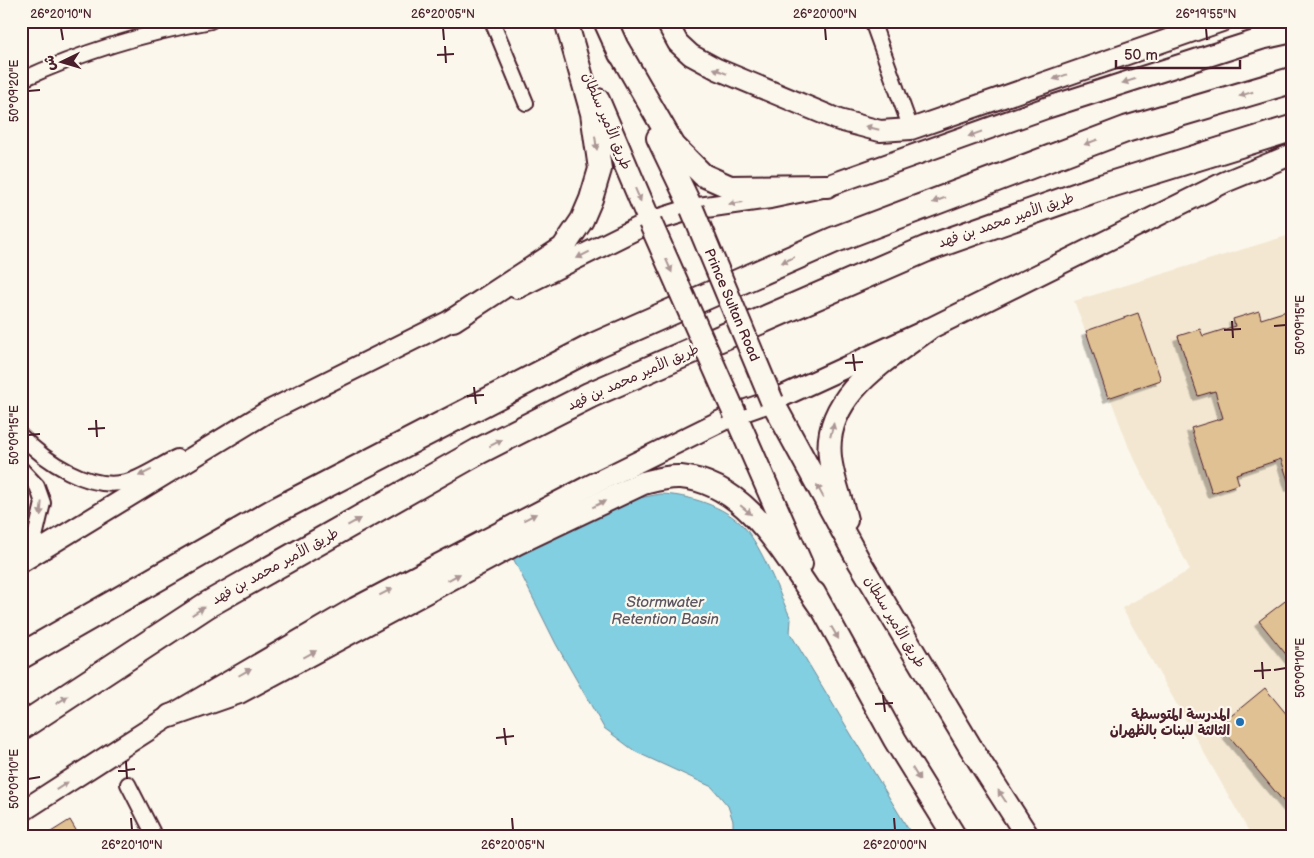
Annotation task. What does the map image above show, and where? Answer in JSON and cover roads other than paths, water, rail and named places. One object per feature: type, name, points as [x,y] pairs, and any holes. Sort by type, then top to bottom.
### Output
[{"type":"highway","points":[[21,656],[272,512],[596,345],[834,240],[1127,129],[1293,80]]},
{"type":"highway","name":"طريق الأمير محمد بن فهد","points":[[21,727],[207,605],[478,451],[590,395],[926,249],[1096,189],[1293,128]]},
{"type":"main road","points":[[605,21],[692,209]]},
{"type":"main road","points":[[666,21],[678,43],[691,55],[717,69],[839,120],[880,131],[910,129],[1222,21]]},
{"type":"main road","points":[[452,320],[563,248],[582,220],[591,199],[600,169],[592,113],[566,25]]},
{"type":"main road","name":"طريق الأمير سلطان","points":[[566,25],[650,222]]},
{"type":"main road","points":[[21,562],[267,412],[650,222],[692,209],[770,198],[826,186],[1046,108],[1261,39],[1293,32]]},
{"type":"main road","points":[[614,42],[674,146],[703,175],[730,187],[826,186]]},
{"type":"main road","points":[[21,812],[170,716],[355,608],[587,488],[736,414],[772,401],[927,330],[1225,182],[1293,154]]},
{"type":"main road","name":"Prince Sultan Road","points":[[692,209],[772,401]]},
{"type":"main road","points":[[650,222],[820,606],[895,740],[955,837]]},
{"type":"main road","points":[[858,562],[830,457],[831,431],[837,414],[853,390],[872,371],[927,330]]},
{"type":"main road","name":"طريق الأمير سلطان","points":[[772,401],[858,562],[971,748],[1028,837]]},
{"type":"main road","points":[[170,716],[239,692],[517,543],[643,483],[661,478],[680,477],[702,481],[724,491],[757,518],[820,606]]},
{"type":"street","points":[[21,80],[56,64],[156,32],[211,21]]},
{"type":"street","points":[[492,21],[526,103]]},
{"type":"street","points":[[872,21],[910,129]]},
{"type":"street","points":[[21,436],[68,473],[93,482],[126,482],[267,412]]},
{"type":"street","points":[[21,469],[37,486],[43,503],[36,537],[21,550]]},
{"type":"street","points":[[128,784],[155,837]]},
{"type":"water","name":"Stormwater Retention Basin","points":[[661,494],[694,499],[717,508],[736,520],[751,536],[764,558],[791,619],[790,633],[913,837],[733,837],[733,821],[728,806],[712,787],[636,752],[604,728],[556,644],[513,558],[622,501]]},
{"type":"place","name":"المدرسة المتوسطة الثالثة للبنات بالظهران","points":[[1240,722]]}]
